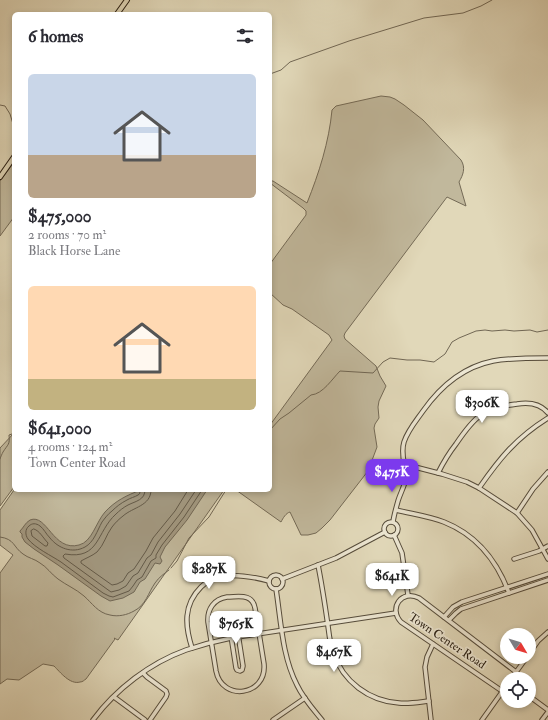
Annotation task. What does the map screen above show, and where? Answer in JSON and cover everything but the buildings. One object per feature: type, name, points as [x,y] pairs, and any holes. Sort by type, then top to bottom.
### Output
[{"type":"main road","points":[[118,12],[127,0]]},
{"type":"main road","points":[[0,176],[12,160]]},
{"type":"street","points":[[393,522],[398,500],[406,478],[402,455],[407,435],[432,399],[450,381],[470,369],[492,361],[506,359],[548,358]]},
{"type":"street","points":[[438,473],[446,458],[469,426],[486,412],[503,406],[525,403],[537,405],[546,410],[548,413]]},
{"type":"street","points":[[479,488],[503,455],[529,431],[548,418]]},
{"type":"street","points":[[404,466],[411,466],[462,480],[479,488],[517,513],[532,530],[548,559]]},
{"type":"street","points":[[517,513],[548,472]]},
{"type":"street","points":[[396,510],[444,522],[470,537],[491,558],[509,593]]},
{"type":"street","points":[[393,522],[398,528],[398,532],[391,536],[385,532],[384,527],[386,523],[393,522]]},
{"type":"street","points":[[282,578],[283,582],[280,588],[274,589],[270,587],[269,581],[271,576],[276,575],[282,578],[318,565],[345,554],[364,542],[385,532]]},
{"type":"street","points":[[394,535],[402,554],[408,595]]},
{"type":"street","points":[[514,559],[548,546]]},
{"type":"street","points":[[318,565],[331,646],[336,660],[347,678],[358,688],[371,696],[384,701],[401,704],[429,701]]},
{"type":"street","points":[[444,617],[450,609],[456,605],[548,574]]},
{"type":"street","points":[[192,648],[187,621],[188,607],[194,595],[203,585],[212,579],[224,576],[253,577],[269,581]]},
{"type":"street","points":[[449,620],[461,609],[548,580]]},
{"type":"street","points":[[276,589],[290,670],[296,684],[322,720]]},
{"type":"street","name":"Town Center Road","points":[[500,690],[401,622],[397,618],[396,608],[402,598],[408,595],[413,595],[419,598],[516,672]]},
{"type":"street","points":[[225,597],[247,597],[252,600],[255,604],[264,664],[264,673],[258,684],[245,691],[237,692],[224,686],[216,675],[211,642],[208,619],[209,610],[216,601],[225,597]]},
{"type":"street","points":[[94,720],[100,711],[114,697],[143,672],[168,658],[192,648],[231,638],[396,613]]},
{"type":"street","points":[[232,618],[236,621],[239,637],[243,667],[240,671],[236,668],[231,638],[229,621],[232,618]]},
{"type":"street","points":[[536,644],[548,632]]},
{"type":"street","points":[[431,720],[426,678],[426,662],[428,652],[433,644]]},
{"type":"street","points":[[516,672],[522,664]]},
{"type":"street","points":[[143,672],[168,694],[150,720]]},
{"type":"street","points":[[482,720],[500,694]]},
{"type":"street","points":[[114,697],[145,720]]},
{"type":"street","points":[[274,720],[305,698]]},
{"type":"street","points":[[536,702],[548,711],[542,720]]},
{"type":"shaded area","points":[[381,96],[390,97],[404,105],[423,120],[461,160],[463,171],[459,182],[466,206],[447,197],[345,333],[345,339],[376,366],[386,386],[379,401],[379,418],[374,428],[377,447],[368,471],[330,520],[316,533],[301,535],[290,512],[281,522],[239,492],[272,492],[272,422],[332,340],[329,335],[292,309],[283,305],[272,295],[272,261],[306,215],[306,211],[272,185],[272,181],[307,203],[323,157],[329,134],[332,110],[336,106]]},
{"type":"shaded area","points":[[12,165],[12,220],[0,236],[0,181]]},
{"type":"shaded area","points":[[12,435],[12,490],[0,506],[0,448]]},
{"type":"shaded area","points":[[13,492],[223,492],[118,640],[114,638],[115,639],[86,679],[81,682],[73,682],[54,666],[43,664],[19,680],[7,679],[0,684],[0,573],[13,555],[0,545],[0,510]]},
{"type":"water","points":[[136,492],[206,492],[187,520],[165,547],[160,557],[162,561],[160,564],[155,563],[145,579],[140,582],[134,592],[123,598],[110,601],[101,596],[25,542],[20,532],[28,521],[36,519],[63,543],[70,546],[79,545],[91,536],[102,516],[109,508]]},
{"type":"waterway","points":[[272,73],[281,70],[290,62],[349,41],[424,18],[463,13],[492,0]]},
{"type":"waterway","points":[[0,105],[5,106],[12,121]]},
{"type":"waterway","points":[[272,428],[280,419],[311,395],[319,392],[327,386],[340,371],[373,373],[383,362],[390,358],[434,362],[445,354],[452,342],[476,331],[530,330],[537,332],[548,330]]},
{"type":"waterway","points":[[0,459],[9,443],[9,435],[12,434]]},
{"type":"waterway","points":[[171,568],[177,561],[189,538],[209,517],[225,492]]},
{"type":"waterway","points":[[0,537],[11,541],[27,557],[36,560],[58,579],[81,594],[99,610],[110,615],[125,615],[141,606],[157,581],[169,570]]}]
